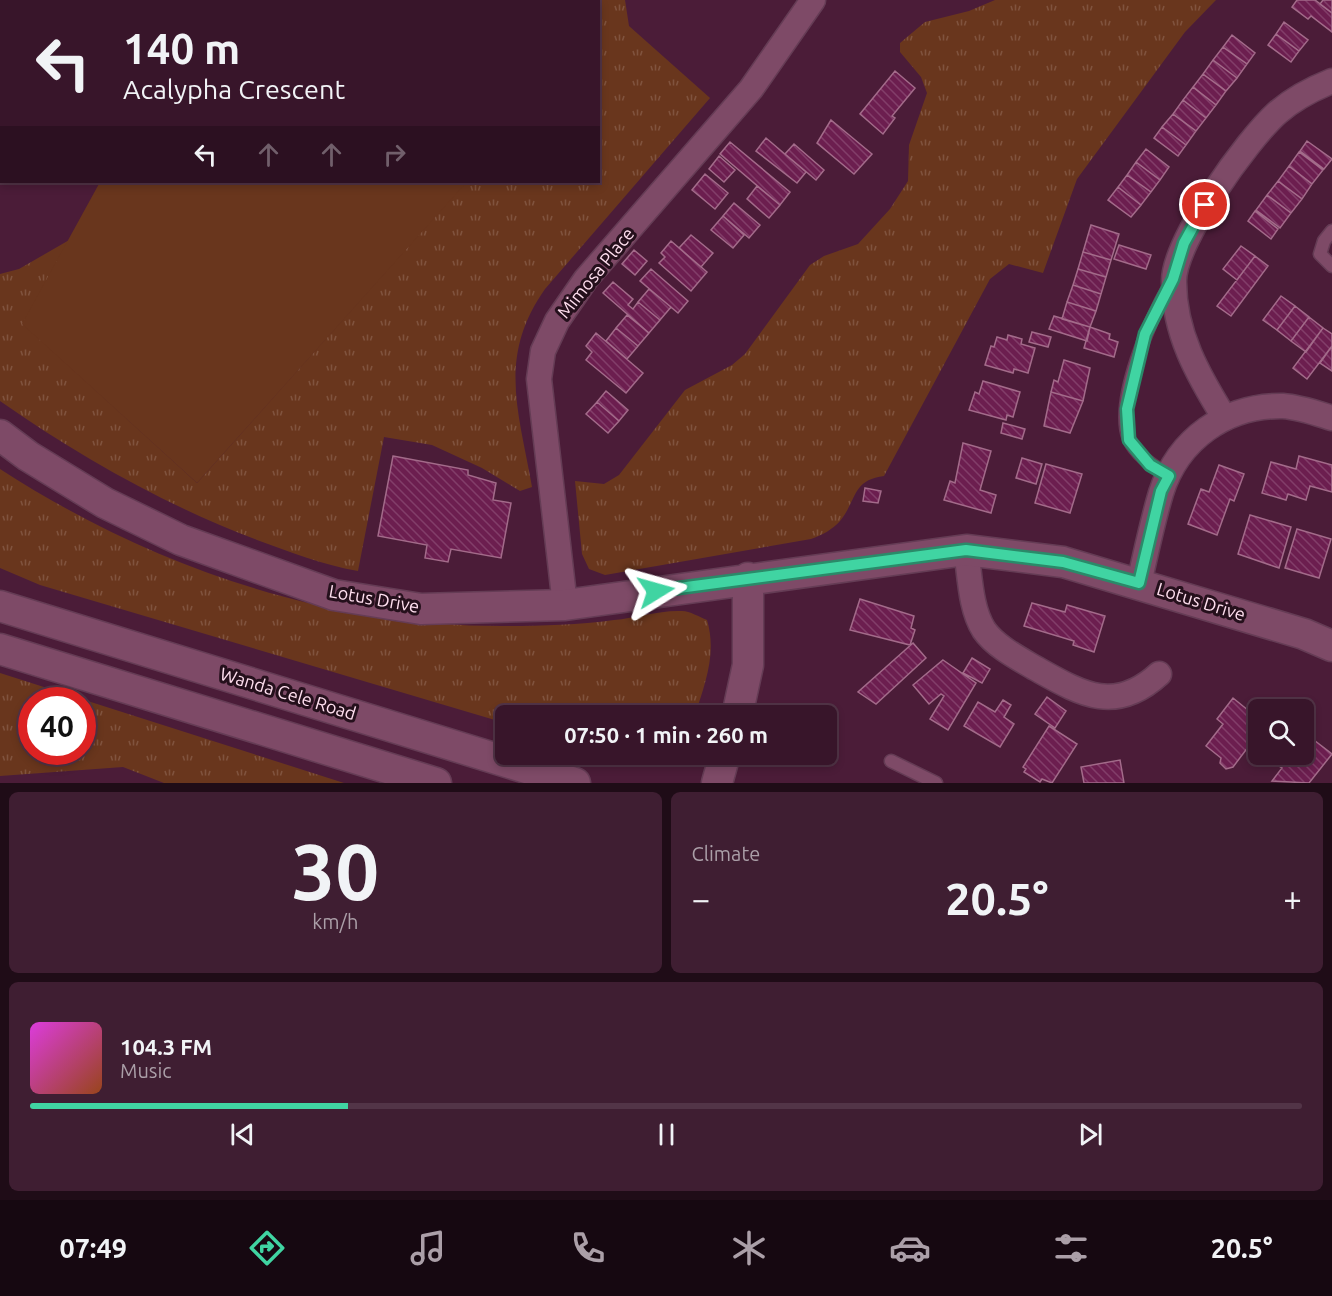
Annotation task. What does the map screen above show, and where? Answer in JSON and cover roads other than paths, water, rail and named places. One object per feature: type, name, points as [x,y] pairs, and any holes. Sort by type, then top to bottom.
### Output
[{"type":"street","name":"Mimosa Place","points":[[565,604],[539,379],[543,351],[557,321],[586,279],[751,89],[813,0]]},
{"type":"street","points":[[1224,417],[1194,365],[1179,332],[1173,279],[1184,243],[1205,205],[1276,114],[1299,96],[1332,81]]},
{"type":"street","points":[[1139,583],[1161,491],[1180,454],[1200,433],[1224,417],[1262,407],[1285,406],[1332,418]]},
{"type":"street","name":"Lotus Drive","points":[[0,435],[28,456],[105,503],[181,540],[334,595],[422,609],[565,604],[966,550],[1063,562],[1304,634],[1332,646]]},
{"type":"street","points":[[966,550],[976,611],[984,630],[1020,660],[1075,690],[1094,697],[1128,694],[1144,687],[1159,674]]},
{"type":"street","points":[[739,705],[748,664],[748,578]]},
{"type":"street","name":"Wanda Cele Road","points":[[0,606],[575,783]]},
{"type":"street","points":[[0,649],[391,774],[436,783]]},
{"type":"street","points":[[717,783],[722,765]]},
{"type":"lane","points":[[1332,231],[1324,241],[1320,254],[1332,266]]},
{"type":"lane","points":[[1169,476],[1150,465],[1138,452],[1129,440],[1126,423],[1133,374],[1145,334],[1173,279]]},
{"type":"lane","points":[[891,761],[936,783]]}]
